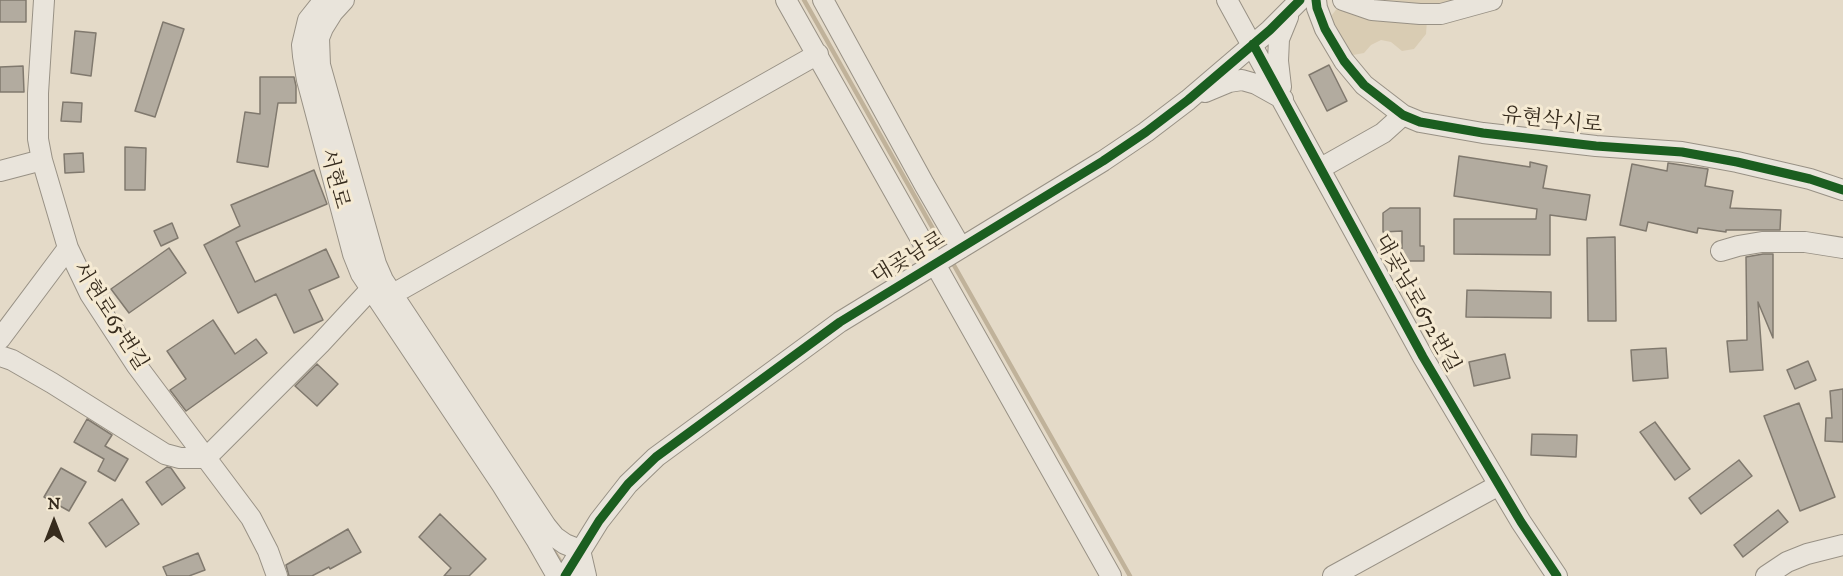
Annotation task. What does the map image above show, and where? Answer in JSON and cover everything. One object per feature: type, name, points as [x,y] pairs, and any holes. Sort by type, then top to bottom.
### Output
[{"type":"street","name":"서현로65번길","points":[[44,0],[37,122],[42,160],[68,248],[90,294],[131,357],[251,518],[268,551],[277,576]]},
{"type":"street","name":"서현로","points":[[324,0],[308,20],[303,33],[305,72],[353,254],[370,290],[502,485],[557,576]]},
{"type":"street","points":[[344,0],[322,28],[319,38],[320,65],[376,264],[383,280],[546,526],[555,537],[580,550],[586,576]]},
{"type":"street","points":[[786,0],[937,262],[1111,576]]},
{"type":"street","points":[[823,0],[959,249]]},
{"type":"street","name":"대곶남로672번길","points":[[1227,0],[1424,357],[1499,485],[1557,576]]},
{"type":"street","name":"유현삭시로","points":[[1316,0],[1325,29],[1344,61],[1364,85],[1403,115],[1420,122],[1483,132],[1693,154],[1810,178],[1843,190]]},
{"type":"street","points":[[1343,0],[1372,10],[1420,14],[1440,14],[1492,0]]},
{"type":"street","points":[[1283,99],[1278,61],[1279,39],[1296,4]]},
{"type":"street","name":"대곶남로","points":[[565,576],[599,521],[628,484],[656,457],[840,322],[1103,161],[1188,100],[1296,4]]},
{"type":"street","points":[[393,294],[818,54]]},
{"type":"street","points":[[1188,100],[1229,82],[1242,80],[1256,84],[1283,99]]},
{"type":"street","points":[[1321,168],[1383,133],[1403,115]]},
{"type":"street","points":[[0,171],[42,160]]},
{"type":"street","points":[[1721,251],[1750,243],[1786,242],[1843,248]]},
{"type":"street","points":[[0,339],[68,248]]},
{"type":"street","points":[[0,356],[12,360],[52,383],[165,454],[180,458],[206,458],[320,344],[370,290]]},
{"type":"street","points":[[1333,576],[1499,485]]},
{"type":"street","points":[[1766,576],[1787,562],[1807,554],[1843,545]]},
{"type":"shaded area","points":[[1364,0],[1471,0],[1427,20],[1426,34],[1414,49],[1402,51],[1391,42],[1381,40],[1371,45],[1364,53],[1353,55],[1347,52],[1334,29],[1332,15],[1338,7]]},
{"type":"building","points":[[0,0],[26,0],[26,22],[0,22]]},
{"type":"building","points":[[163,22],[184,29],[155,117],[135,111]]},
{"type":"building","points":[[75,31],[96,33],[91,76],[71,73]]},
{"type":"building","points":[[1329,65],[1347,101],[1327,111],[1309,75]]},
{"type":"building","points":[[23,66],[24,92],[0,92],[0,67]]},
{"type":"building","points":[[260,77],[294,77],[296,86],[296,103],[278,103],[268,167],[237,162],[245,112],[260,114]]},
{"type":"building","points":[[63,102],[82,103],[81,122],[61,121]]},
{"type":"building","points":[[125,147],[146,148],[145,190],[125,190]]},
{"type":"building","points":[[83,153],[84,172],[65,173],[64,154]]},
{"type":"building","points":[[1459,156],[1530,167],[1530,162],[1547,166],[1543,188],[1590,195],[1586,220],[1550,215],[1550,255],[1454,254],[1454,219],[1536,219],[1537,209],[1454,196]]},
{"type":"building","points":[[1668,163],[1708,169],[1705,186],[1733,191],[1730,208],[1781,210],[1780,230],[1726,230],[1726,232],[1698,228],[1697,233],[1648,222],[1646,231],[1620,225],[1632,164],[1667,171]]},
{"type":"building","points":[[314,170],[327,204],[236,242],[255,282],[326,249],[339,277],[309,290],[323,320],[294,333],[276,294],[238,313],[204,245],[240,226],[231,205]]},
{"type":"building","points":[[1390,208],[1420,208],[1420,246],[1424,246],[1424,261],[1402,261],[1402,231],[1383,232],[1383,213]]},
{"type":"building","points":[[172,223],[178,238],[161,246],[154,231]]},
{"type":"building","points":[[1615,237],[1616,321],[1588,321],[1587,238]]},
{"type":"building","points":[[169,248],[186,273],[129,313],[111,289]]},
{"type":"building","points":[[1773,254],[1773,338],[1758,302],[1763,370],[1730,372],[1727,341],[1747,340],[1746,257]]},
{"type":"building","points":[[1467,290],[1551,292],[1551,318],[1466,317]]},
{"type":"building","points":[[213,320],[235,354],[256,339],[267,353],[186,411],[170,390],[186,379],[167,351]]},
{"type":"building","points":[[1666,348],[1668,378],[1633,381],[1631,350]]},
{"type":"building","points":[[1505,354],[1510,378],[1474,386],[1469,362]]},
{"type":"building","points":[[1808,361],[1816,380],[1795,389],[1787,370]]},
{"type":"building","points":[[317,364],[338,384],[317,406],[295,386]]},
{"type":"building","points":[[1843,389],[1843,442],[1825,441],[1826,418],[1832,418],[1830,391]]},
{"type":"building","points":[[1799,403],[1835,497],[1800,511],[1764,416]]},
{"type":"building","points":[[87,419],[112,435],[105,446],[128,459],[115,481],[98,471],[104,459],[74,442]]},
{"type":"building","points":[[1655,422],[1690,469],[1675,480],[1640,432]]},
{"type":"building","points":[[1532,434],[1577,435],[1576,457],[1531,455]]},
{"type":"building","points":[[1739,460],[1752,476],[1701,514],[1689,498]]},
{"type":"building","points":[[167,467],[171,468],[185,488],[162,505],[146,482]]},
{"type":"building","points":[[61,468],[86,482],[69,511],[44,497]]},
{"type":"building","points":[[122,499],[139,524],[106,547],[89,523]]},
{"type":"building","points":[[1778,510],[1788,522],[1743,557],[1734,545]]},
{"type":"building","points":[[440,514],[486,559],[469,576],[444,576],[451,568],[419,537]]},
{"type":"building","points":[[348,529],[361,552],[312,576],[289,576],[286,565]]},
{"type":"building","points":[[198,553],[205,570],[189,576],[167,576],[163,567]]},
{"type":"waterway","points":[[804,0],[945,250]]},
{"type":"waterway","points":[[951,260],[1130,576]]},
{"type":"waterway","points":[[553,550],[560,561]]},
{"type":"cycle path","points":[[565,576],[599,521],[628,484],[656,457],[840,322],[1103,161],[1146,132],[1188,100],[1270,30],[1300,0]]},
{"type":"cycle path","points":[[1316,0],[1325,29],[1344,61],[1364,85],[1403,115],[1420,122],[1483,133],[1596,146],[1682,152],[1810,179],[1843,190]]},
{"type":"cycle path","points":[[1253,44],[1423,357],[1521,522],[1557,576]]}]
